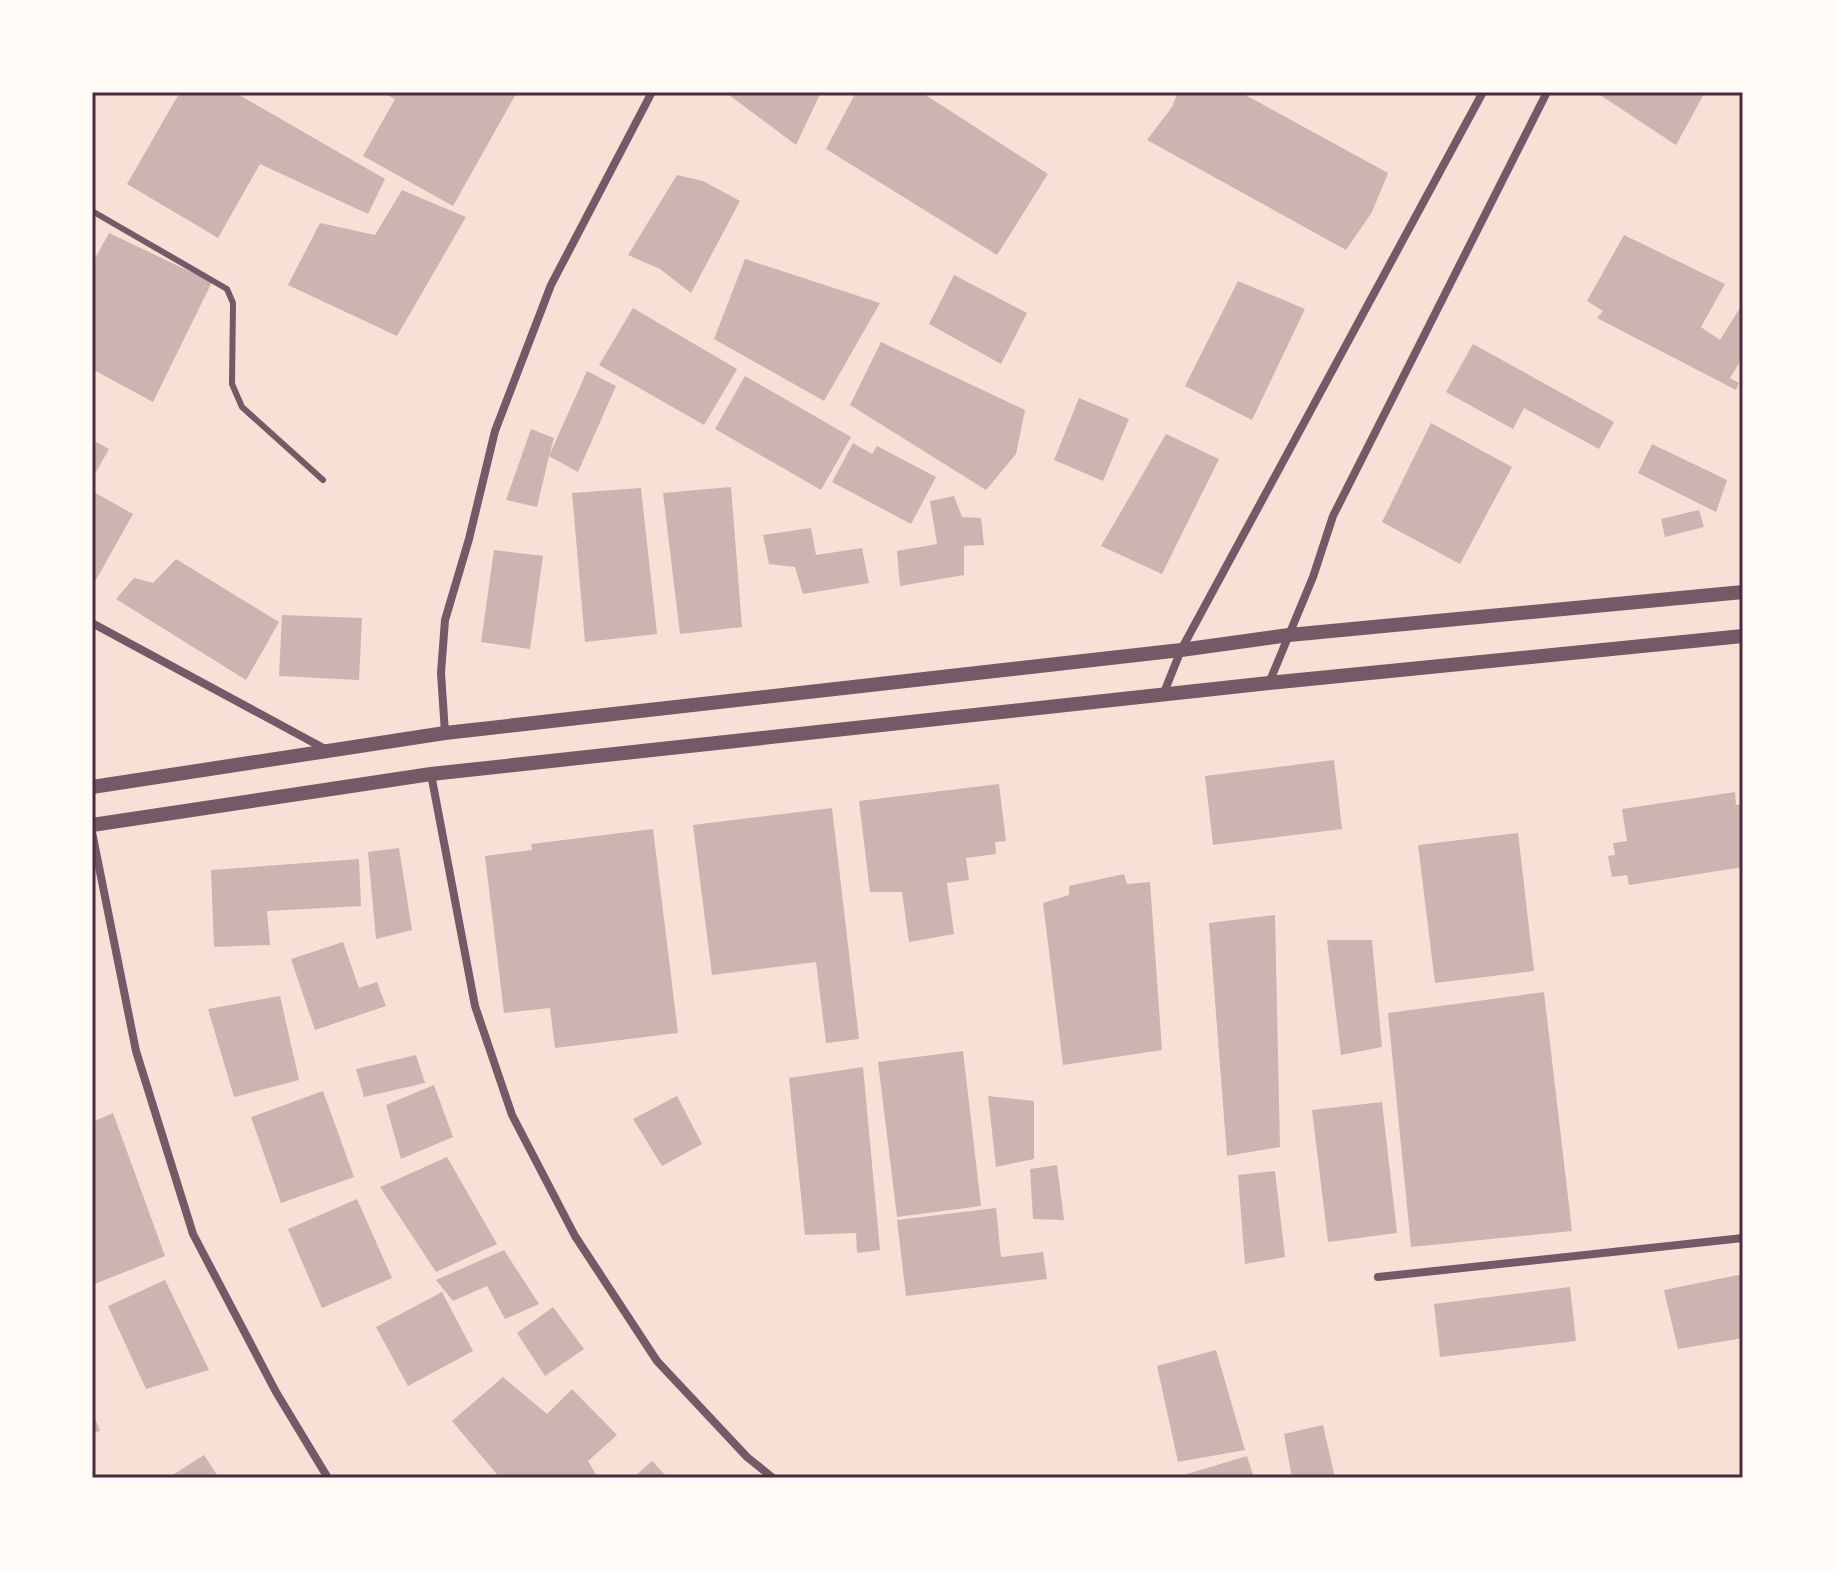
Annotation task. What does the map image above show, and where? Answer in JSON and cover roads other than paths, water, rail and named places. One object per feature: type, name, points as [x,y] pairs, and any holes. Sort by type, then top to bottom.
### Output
[{"type":"street","points":[[445,733],[441,673],[445,620],[469,539],[495,431],[551,285],[652,92]]},
{"type":"street","points":[[1163,695],[1181,650],[1483,92]]},
{"type":"street","points":[[1269,683],[1313,577],[1333,516],[1544,93]]},
{"type":"street","points":[[92,787],[445,733],[1181,650],[1289,635],[1743,592]]},
{"type":"street","points":[[92,623],[328,751]]},
{"type":"street","points":[[92,825],[431,774],[1269,683],[1743,636]]},
{"type":"street","points":[[431,774],[475,1006],[512,1115],[575,1236],[657,1361],[747,1457],[773,1478]]},
{"type":"street","points":[[92,832],[136,1051],[193,1234],[276,1392],[328,1478]]},
{"type":"street","points":[[1378,1277],[1743,1238]]},
{"type":"lane","points":[[92,211],[227,289],[233,303],[232,384],[242,407],[323,480]]}]
